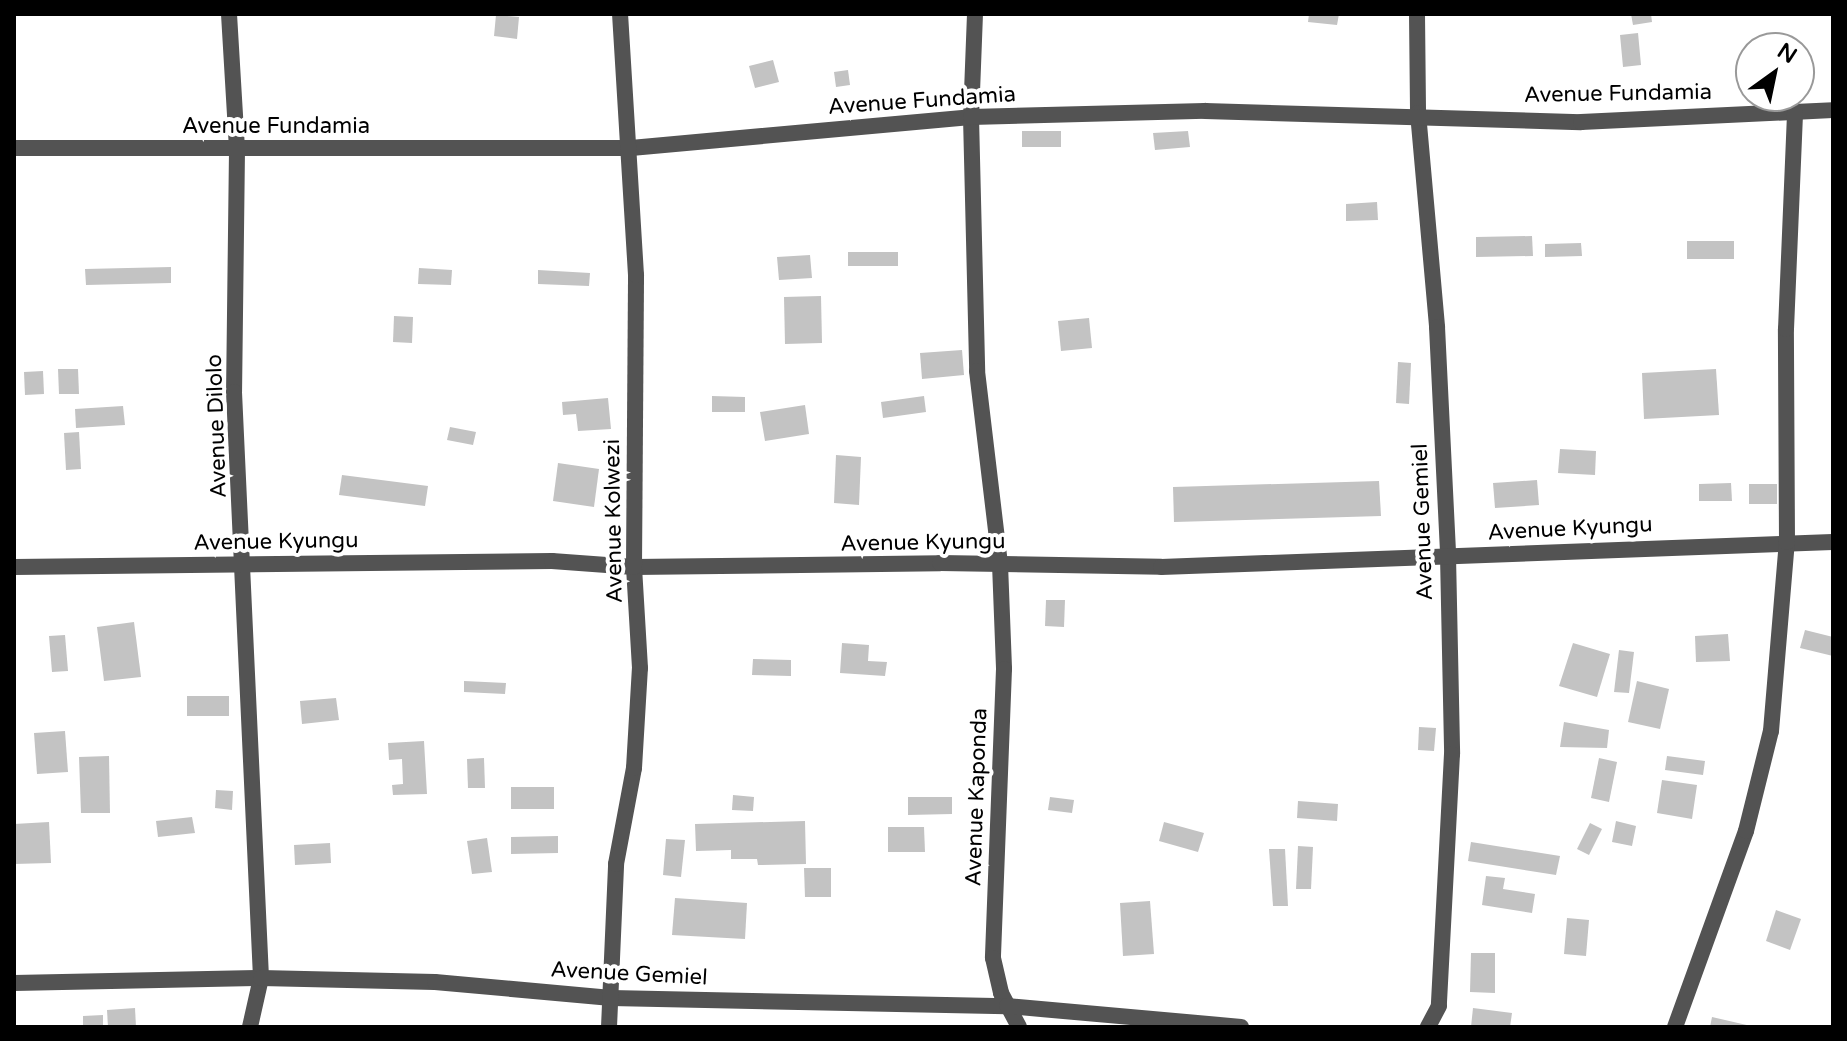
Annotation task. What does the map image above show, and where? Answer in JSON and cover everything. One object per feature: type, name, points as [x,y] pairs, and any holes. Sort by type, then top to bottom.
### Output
[{"type":"street","name":"Avenue Dilolo","points":[[229,14],[237,150],[234,392],[245,564],[261,978],[250,1027]]},
{"type":"street","name":"Avenue Kolwezi","points":[[609,1027],[616,864],[634,768],[640,668],[634,567],[631,148],[620,14]]},
{"type":"street","name":"Avenue Kaponda","points":[[975,14],[971,117],[977,371],[1000,564],[1003,684],[993,958],[1007,1006],[1019,1027]]},
{"type":"street","name":"Avenue Gemiel","points":[[1417,14],[1418,113],[1437,327],[1448,556],[1452,754],[1439,1006],[1428,1027]]},
{"type":"street","name":"Avenue Fundamia","points":[[14,148],[631,148],[971,117],[1205,111],[1418,113],[1581,122],[1833,110]]},
{"type":"street","points":[[1675,1027],[1746,831],[1771,731],[1787,542],[1786,329],[1795,113]]},
{"type":"street","name":"Avenue Kyungu","points":[[14,567],[552,561],[634,567],[1000,564],[1191,567],[1833,542]]},
{"type":"street","name":"Avenue Gemiel","points":[[14,983],[261,978],[435,982],[611,998],[1007,1006],[1241,1027]]},
{"type":"building","points":[[1309,14],[1339,14],[1337,25],[1308,22]]},
{"type":"building","points":[[1631,14],[1651,14],[1652,22],[1633,25]]},
{"type":"building","points":[[496,15],[519,17],[517,39],[494,36]]},
{"type":"building","points":[[1638,33],[1641,65],[1623,67],[1620,35]]},
{"type":"building","points":[[773,60],[779,82],[755,88],[749,66]]},
{"type":"building","points":[[848,70],[850,85],[836,87],[834,72]]},
{"type":"building","points":[[1022,131],[1061,131],[1061,147],[1022,147]]},
{"type":"building","points":[[1188,131],[1190,147],[1155,150],[1153,133]]},
{"type":"building","points":[[1377,202],[1378,220],[1346,221],[1346,204]]},
{"type":"building","points":[[1532,236],[1533,256],[1476,257],[1476,237]]},
{"type":"building","points":[[1687,241],[1734,241],[1734,259],[1687,259]]},
{"type":"building","points":[[1581,243],[1582,256],[1545,257],[1545,244]]},
{"type":"building","points":[[848,252],[898,252],[898,266],[848,266]]},
{"type":"building","points":[[810,255],[812,278],[779,280],[777,257]]},
{"type":"building","points":[[171,267],[171,283],[86,285],[85,269]]},
{"type":"building","points":[[419,268],[452,270],[451,285],[418,284]]},
{"type":"building","points":[[538,270],[590,273],[589,286],[538,284]]},
{"type":"building","points":[[821,296],[822,343],[785,344],[784,297]]},
{"type":"building","points":[[394,316],[413,317],[412,343],[393,342]]},
{"type":"building","points":[[1089,318],[1092,348],[1061,351],[1058,321]]},
{"type":"building","points":[[962,350],[964,375],[922,379],[920,353]]},
{"type":"building","points":[[1398,362],[1411,363],[1409,404],[1396,403]]},
{"type":"building","points":[[58,369],[78,369],[79,394],[59,394]]},
{"type":"building","points":[[1716,369],[1719,415],[1644,419],[1642,373]]},
{"type":"building","points":[[43,371],[44,394],[25,395],[24,372]]},
{"type":"building","points":[[712,396],[745,397],[745,412],[712,412]]},
{"type":"building","points":[[924,396],[926,412],[883,418],[881,402]]},
{"type":"building","points":[[608,398],[611,429],[578,431],[576,414],[563,415],[562,402]]},
{"type":"building","points":[[805,405],[809,434],[765,441],[760,412]]},
{"type":"building","points":[[123,406],[125,425],[76,428],[75,409]]},
{"type":"building","points":[[450,427],[476,432],[473,445],[447,440]]},
{"type":"building","points":[[79,432],[81,469],[66,470],[64,433]]},
{"type":"building","points":[[1560,449],[1596,451],[1595,475],[1558,473]]},
{"type":"building","points":[[836,455],[861,457],[859,505],[834,503]]},
{"type":"building","points":[[558,463],[599,469],[594,507],[553,501]]},
{"type":"building","points":[[342,475],[428,486],[425,506],[339,495]]},
{"type":"building","points":[[1537,480],[1539,505],[1495,508],[1493,483]]},
{"type":"building","points":[[1379,481],[1381,516],[1174,522],[1173,487]]},
{"type":"building","points":[[1731,483],[1732,501],[1699,501],[1699,484]]},
{"type":"building","points":[[1749,484],[1777,484],[1777,504],[1749,504]]},
{"type":"building","points":[[1046,600],[1065,600],[1064,627],[1045,626]]},
{"type":"building","points":[[134,622],[141,677],[104,681],[97,627]]},
{"type":"building","points":[[1805,630],[1833,637],[1833,656],[1800,648]]},
{"type":"building","points":[[1728,634],[1730,661],[1696,662],[1695,636]]},
{"type":"building","points":[[65,635],[68,671],[52,672],[49,636]]},
{"type":"building","points":[[842,643],[869,645],[868,661],[887,662],[885,676],[840,673]]},
{"type":"building","points":[[1573,643],[1610,654],[1597,697],[1559,686]]},
{"type":"building","points":[[1619,650],[1634,652],[1629,693],[1614,692]]},
{"type":"building","points":[[753,659],[791,660],[791,676],[752,675]]},
{"type":"building","points":[[464,681],[506,683],[505,694],[464,692]]},
{"type":"building","points":[[1637,681],[1669,689],[1660,729],[1628,722]]},
{"type":"building","points":[[187,696],[229,696],[229,716],[187,716]]},
{"type":"building","points":[[336,698],[339,720],[302,724],[300,701]]},
{"type":"building","points":[[1564,722],[1609,730],[1607,748],[1560,747]]},
{"type":"building","points":[[1419,727],[1436,728],[1434,751],[1418,750]]},
{"type":"building","points":[[65,731],[68,772],[37,774],[34,733]]},
{"type":"building","points":[[424,741],[427,794],[393,795],[392,785],[403,784],[402,759],[389,760],[388,743]]},
{"type":"building","points":[[109,756],[110,813],[81,813],[79,757]]},
{"type":"building","points":[[1667,756],[1705,761],[1703,775],[1665,770]]},
{"type":"building","points":[[484,758],[485,788],[468,788],[467,759]]},
{"type":"building","points":[[1599,758],[1617,762],[1609,802],[1591,798]]},
{"type":"building","points":[[1662,780],[1697,785],[1692,819],[1657,813]]},
{"type":"building","points":[[511,787],[554,787],[554,809],[511,809]]},
{"type":"building","points":[[216,790],[233,791],[232,810],[215,808]]},
{"type":"building","points":[[733,795],[754,797],[753,811],[732,810]]},
{"type":"building","points":[[908,797],[952,797],[952,814],[908,815]]},
{"type":"building","points":[[1050,797],[1074,800],[1072,813],[1048,810]]},
{"type":"building","points":[[1298,801],[1338,804],[1337,821],[1297,818]]},
{"type":"building","points":[[192,817],[195,833],[158,837],[156,821]]},
{"type":"building","points":[[805,821],[806,864],[758,865],[757,859],[731,859],[731,850],[696,851],[695,824]]},
{"type":"building","points":[[1616,821],[1636,826],[1632,846],[1612,842]]},
{"type":"building","points":[[49,822],[51,863],[14,864],[14,824]]},
{"type":"building","points":[[1164,822],[1204,833],[1198,852],[1159,841]]},
{"type":"building","points":[[1590,823],[1602,829],[1589,855],[1577,849]]},
{"type":"building","points":[[888,827],[924,827],[925,852],[888,852]]},
{"type":"building","points":[[558,836],[558,853],[511,854],[511,837]]},
{"type":"building","points":[[487,838],[492,872],[472,874],[467,841]]},
{"type":"building","points":[[666,839],[685,840],[681,877],[663,875]]},
{"type":"building","points":[[1471,842],[1560,856],[1556,875],[1468,861]]},
{"type":"building","points":[[330,843],[331,863],[295,865],[294,845]]},
{"type":"building","points":[[1298,846],[1313,847],[1311,889],[1296,889]]},
{"type":"building","points":[[1269,849],[1285,849],[1288,906],[1273,906]]},
{"type":"building","points":[[804,868],[831,868],[831,897],[805,897]]},
{"type":"building","points":[[1486,876],[1505,878],[1503,889],[1535,894],[1532,913],[1482,905]]},
{"type":"building","points":[[675,898],[747,903],[745,939],[672,935]]},
{"type":"building","points":[[1150,901],[1154,954],[1123,956],[1120,903]]},
{"type":"building","points":[[1776,910],[1801,919],[1790,950],[1766,941]]},
{"type":"building","points":[[1567,918],[1589,920],[1586,956],[1564,954]]},
{"type":"building","points":[[1471,953],[1495,953],[1495,993],[1470,992]]},
{"type":"building","points":[[135,1008],[136,1027],[108,1027],[107,1010]]},
{"type":"building","points":[[1473,1008],[1512,1013],[1510,1027],[1471,1027]]},
{"type":"building","points":[[103,1015],[103,1027],[83,1027],[83,1016]]},
{"type":"building","points":[[1712,1017],[1751,1026],[1751,1027],[1710,1027]]}]
